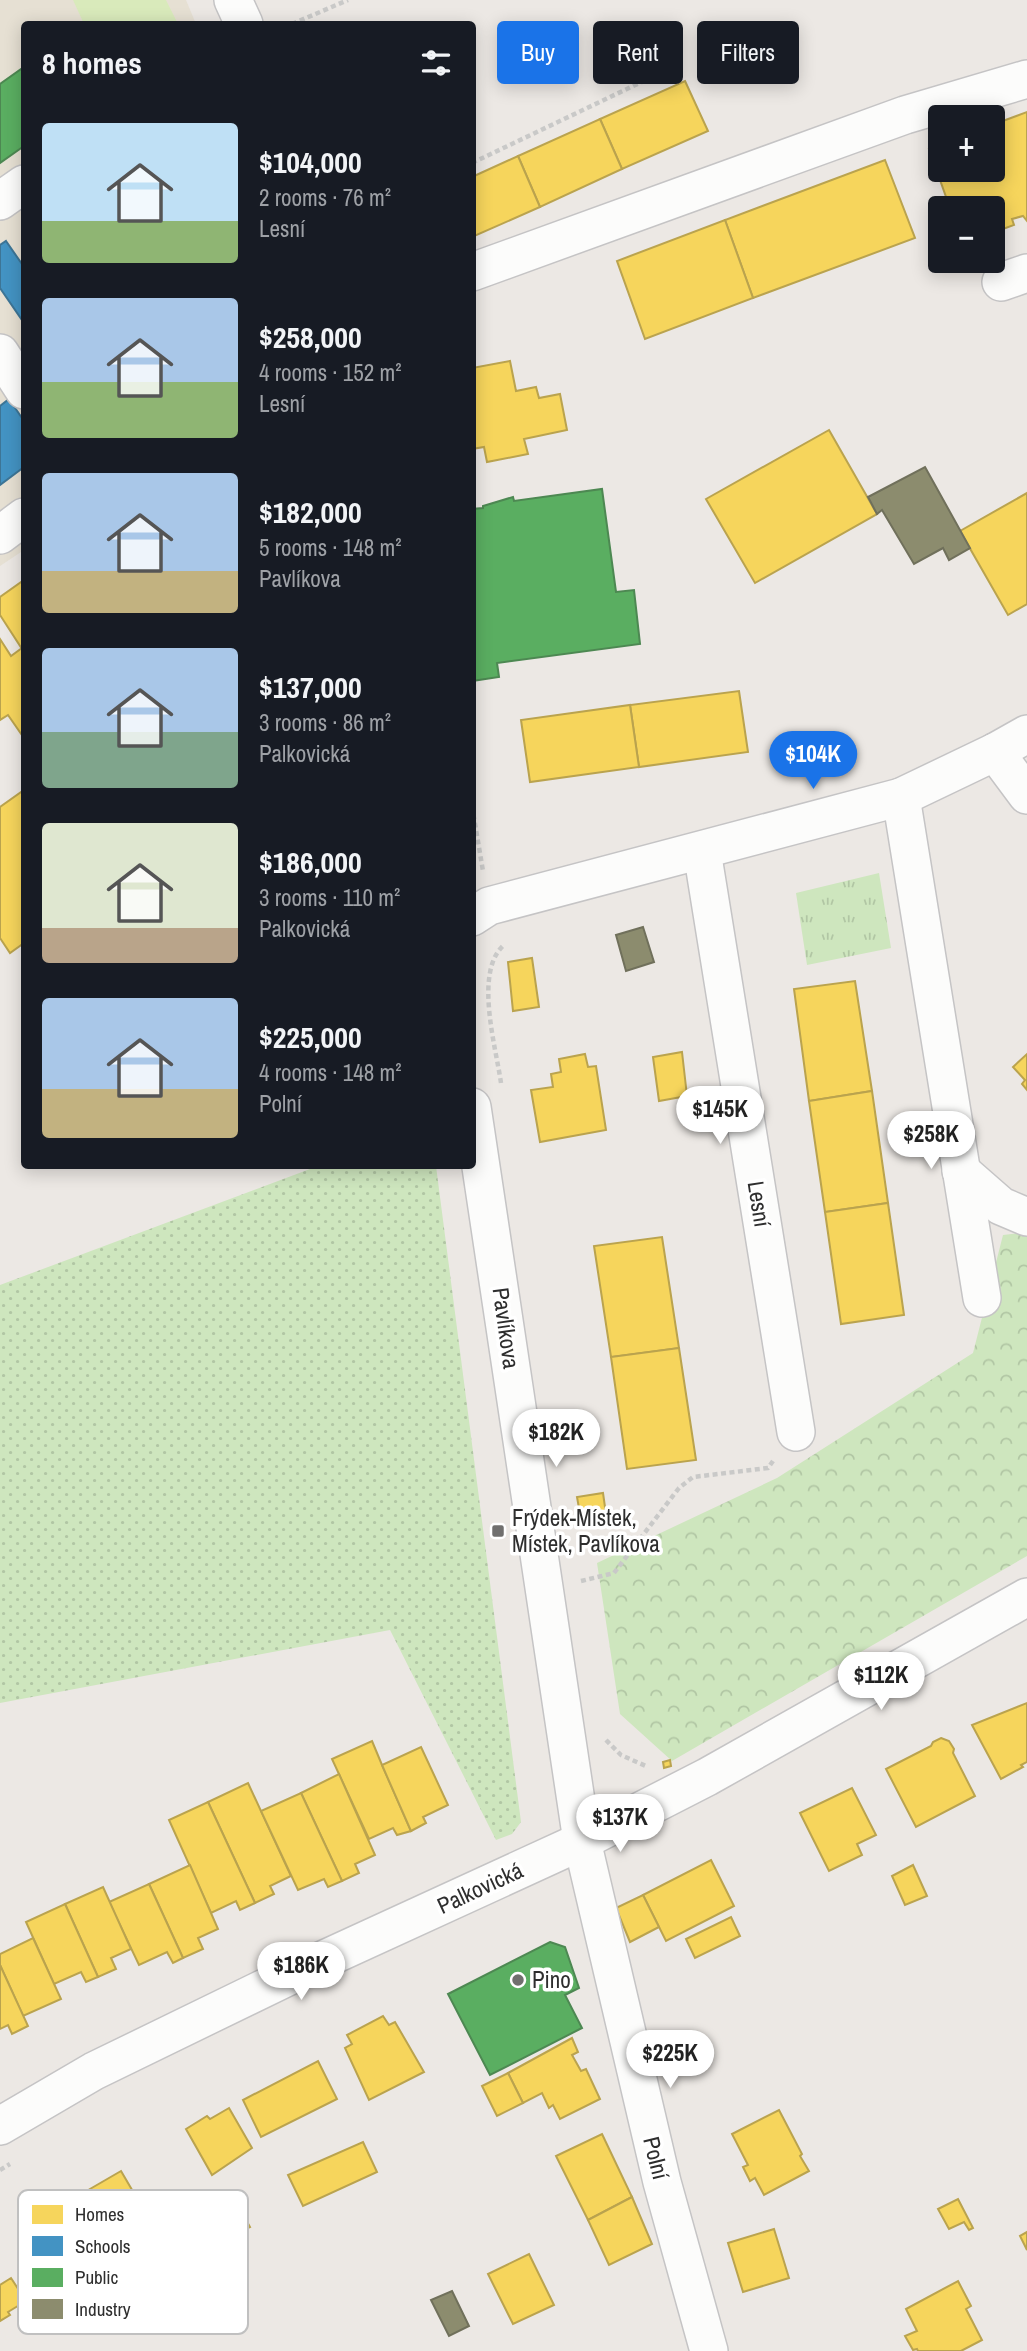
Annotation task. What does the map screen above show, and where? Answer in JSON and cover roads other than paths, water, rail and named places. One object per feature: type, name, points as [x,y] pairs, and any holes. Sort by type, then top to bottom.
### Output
[{"type":"street","points":[[233,0],[243,21]]},
{"type":"street","points":[[476,271],[905,115],[1027,79]]},
{"type":"street","points":[[0,201],[21,186]]},
{"type":"street","points":[[0,353],[21,385]]},
{"type":"street","points":[[0,535],[21,519]]},
{"type":"street","points":[[476,914],[489,906],[901,797],[1027,734]]},
{"type":"street","points":[[995,752],[1027,795]]},
{"type":"street","points":[[901,797],[982,1298]]},
{"type":"street","name":"Lesní","points":[[702,851],[796,1432]]},
{"type":"street","name":"Pavlíkova","points":[[476,1134],[582,1841]]},
{"type":"street","points":[[961,1171],[1001,1206],[1027,1217]]},
{"type":"street","name":"Palkovická","points":[[0,2126],[94,2071],[304,1969],[582,1841],[707,1777],[1027,1597]]},
{"type":"street","name":"Polní","points":[[582,1841],[662,2182],[709,2351]]},
{"type":"place","name":"Frýdek-Místek, Místek, Pavlíkova","points":[[498,1531]]},
{"type":"place","name":"Pino","points":[[518,1980]]}]
